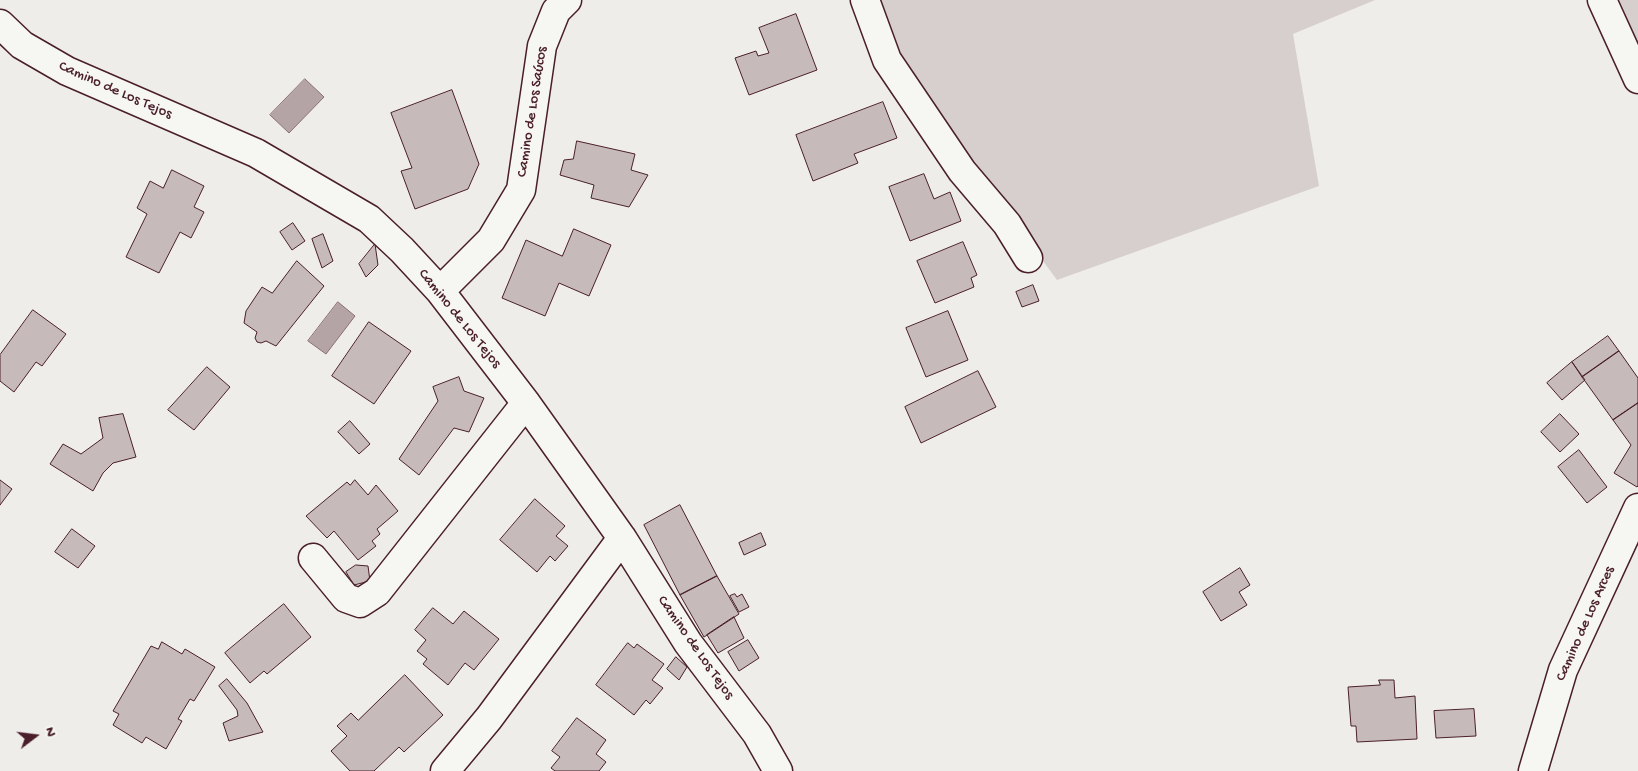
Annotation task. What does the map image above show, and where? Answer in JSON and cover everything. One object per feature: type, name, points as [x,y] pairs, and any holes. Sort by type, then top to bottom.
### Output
[{"type":"street","name":"Camino de Los Saúcos","points":[[440,291],[491,240],[521,190],[542,46],[556,11],[567,0]]},
{"type":"street","points":[[865,0],[887,60],[962,171],[1007,224],[1028,258]]},
{"type":"street","points":[[1602,0],[1638,79]]},
{"type":"street","name":"Camino de Los Tejos","points":[[0,24],[22,45],[67,71],[256,153],[369,218],[440,291],[526,403],[622,538],[688,643],[757,734],[778,771]]},
{"type":"street","points":[[313,558],[346,598],[360,603],[376,592],[526,403]]},
{"type":"street","name":"Camino de Los Arces","points":[[1533,771],[1563,670],[1638,508]]},
{"type":"street","points":[[445,771],[489,718],[622,538]]},
{"type":"shaded area","points":[[876,0],[1375,0],[1293,34],[1319,186],[1057,280],[985,182],[900,59]]},
{"type":"shaded area","points":[[1617,0],[1638,0],[1638,46]]},
{"type":"shaded area","points":[[305,79],[324,97],[289,133],[270,115]]},
{"type":"shaded area","points":[[338,302],[355,316],[326,354],[308,341]]},
{"type":"building","points":[[796,14],[817,70],[749,95],[735,58],[756,51],[758,56],[769,53],[759,28]]},
{"type":"building","points":[[452,90],[479,164],[468,189],[415,209],[401,171],[412,168],[391,113]]},
{"type":"building","points":[[883,102],[897,138],[854,154],[858,163],[813,181],[796,135]]},
{"type":"building","points":[[577,141],[635,154],[631,170],[648,175],[629,207],[591,198],[594,185],[560,175],[564,160],[573,159]]},
{"type":"building","points":[[172,170],[204,186],[194,207],[204,212],[191,238],[180,232],[159,273],[126,257],[147,214],[137,208],[150,181],[163,188]]},
{"type":"building","points":[[924,174],[934,199],[950,192],[961,221],[910,241],[889,187]]},
{"type":"building","points":[[293,223],[305,241],[292,250],[280,232]]},
{"type":"building","points":[[574,229],[611,245],[589,296],[559,283],[545,316],[502,298],[526,240],[562,256]]},
{"type":"building","points":[[323,234],[333,261],[322,268],[312,239]]},
{"type":"building","points":[[963,242],[977,275],[971,278],[974,287],[935,303],[917,261]]},
{"type":"building","points":[[375,244],[378,265],[366,277],[359,264]]},
{"type":"building","points":[[297,261],[324,286],[276,346],[266,341],[257,342],[255,338],[257,332],[244,323],[246,311],[262,287],[272,293]]},
{"type":"building","points":[[1033,285],[1039,301],[1022,307],[1016,292]]},
{"type":"building","points":[[33,310],[66,334],[42,366],[36,362],[14,392],[0,381],[0,355]]},
{"type":"building","points":[[948,311],[968,360],[926,377],[906,328]]},
{"type":"building","points":[[369,322],[411,351],[374,404],[332,376]]},
{"type":"building","points":[[1608,336],[1619,351],[1582,377],[1572,362]]},
{"type":"building","points":[[1619,351],[1638,378],[1638,403],[1613,420],[1582,377]]},
{"type":"building","points":[[1572,362],[1585,380],[1562,400],[1547,383]]},
{"type":"building","points":[[207,367],[230,387],[194,430],[168,410]]},
{"type":"building","points":[[978,371],[996,407],[921,443],[905,407]]},
{"type":"building","points":[[459,377],[464,391],[484,398],[469,432],[454,428],[419,475],[399,459],[438,401],[433,387]]},
{"type":"building","points":[[1638,403],[1637,487],[1614,473],[1631,445],[1613,420]]},
{"type":"building","points":[[123,414],[136,457],[113,463],[103,473],[93,491],[50,464],[63,444],[81,454],[103,438],[99,418]]},
{"type":"building","points":[[1560,414],[1579,434],[1560,452],[1541,432]]},
{"type":"building","points":[[350,421],[370,444],[359,454],[338,432]]},
{"type":"building","points":[[1579,450],[1607,487],[1587,503],[1558,467]]},
{"type":"building","points":[[0,480],[12,489],[0,505]]},
{"type":"building","points":[[355,480],[368,495],[376,485],[398,511],[377,529],[380,534],[372,541],[376,546],[358,560],[334,531],[327,538],[306,516],[347,482],[350,485]]},
{"type":"building","points":[[535,499],[565,526],[556,536],[568,546],[555,561],[550,556],[537,572],[500,540]]},
{"type":"building","points":[[680,505],[717,576],[680,595],[644,525]]},
{"type":"building","points":[[72,529],[95,546],[78,568],[55,552]]},
{"type":"building","points":[[761,533],[766,545],[744,555],[739,543]]},
{"type":"building","points":[[356,565],[368,566],[370,581],[354,585],[346,572]]},
{"type":"building","points":[[1240,568],[1250,585],[1239,592],[1247,605],[1221,621],[1203,592]]},
{"type":"building","points":[[717,576],[739,614],[704,637],[680,595]]},
{"type":"building","points":[[735,594],[737,597],[742,594],[749,607],[739,612],[730,596]]},
{"type":"building","points":[[284,604],[311,637],[267,674],[264,671],[250,683],[225,653]]},
{"type":"building","points":[[433,608],[453,624],[464,611],[499,639],[474,670],[465,663],[448,685],[423,664],[427,659],[417,651],[426,640],[415,630]]},
{"type":"building","points":[[734,617],[744,638],[718,653],[707,635]]},
{"type":"building","points":[[748,640],[759,658],[739,671],[728,652]]},
{"type":"building","points":[[162,642],[182,654],[185,649],[215,667],[194,701],[190,699],[178,719],[182,721],[166,749],[146,737],[142,743],[113,725],[119,714],[113,711],[151,646],[158,649]]},
{"type":"building","points":[[628,643],[634,648],[637,644],[664,664],[652,680],[663,688],[650,704],[646,700],[634,715],[596,685]]},
{"type":"building","points":[[676,657],[687,667],[679,680],[667,669]]},
{"type":"building","points":[[405,675],[443,715],[404,752],[399,747],[374,771],[350,771],[331,751],[347,736],[337,726],[351,713],[358,720]]},
{"type":"building","points":[[227,679],[247,703],[263,732],[229,741],[223,723],[238,716],[237,710],[219,686]]},
{"type":"building","points":[[1379,680],[1394,680],[1395,698],[1415,696],[1417,739],[1357,742],[1356,726],[1351,726],[1348,687],[1380,685]]},
{"type":"building","points":[[1474,709],[1476,736],[1436,738],[1434,711]]},
{"type":"building","points":[[577,718],[606,740],[596,754],[606,762],[599,771],[555,771],[551,768],[560,757],[552,751]]}]
